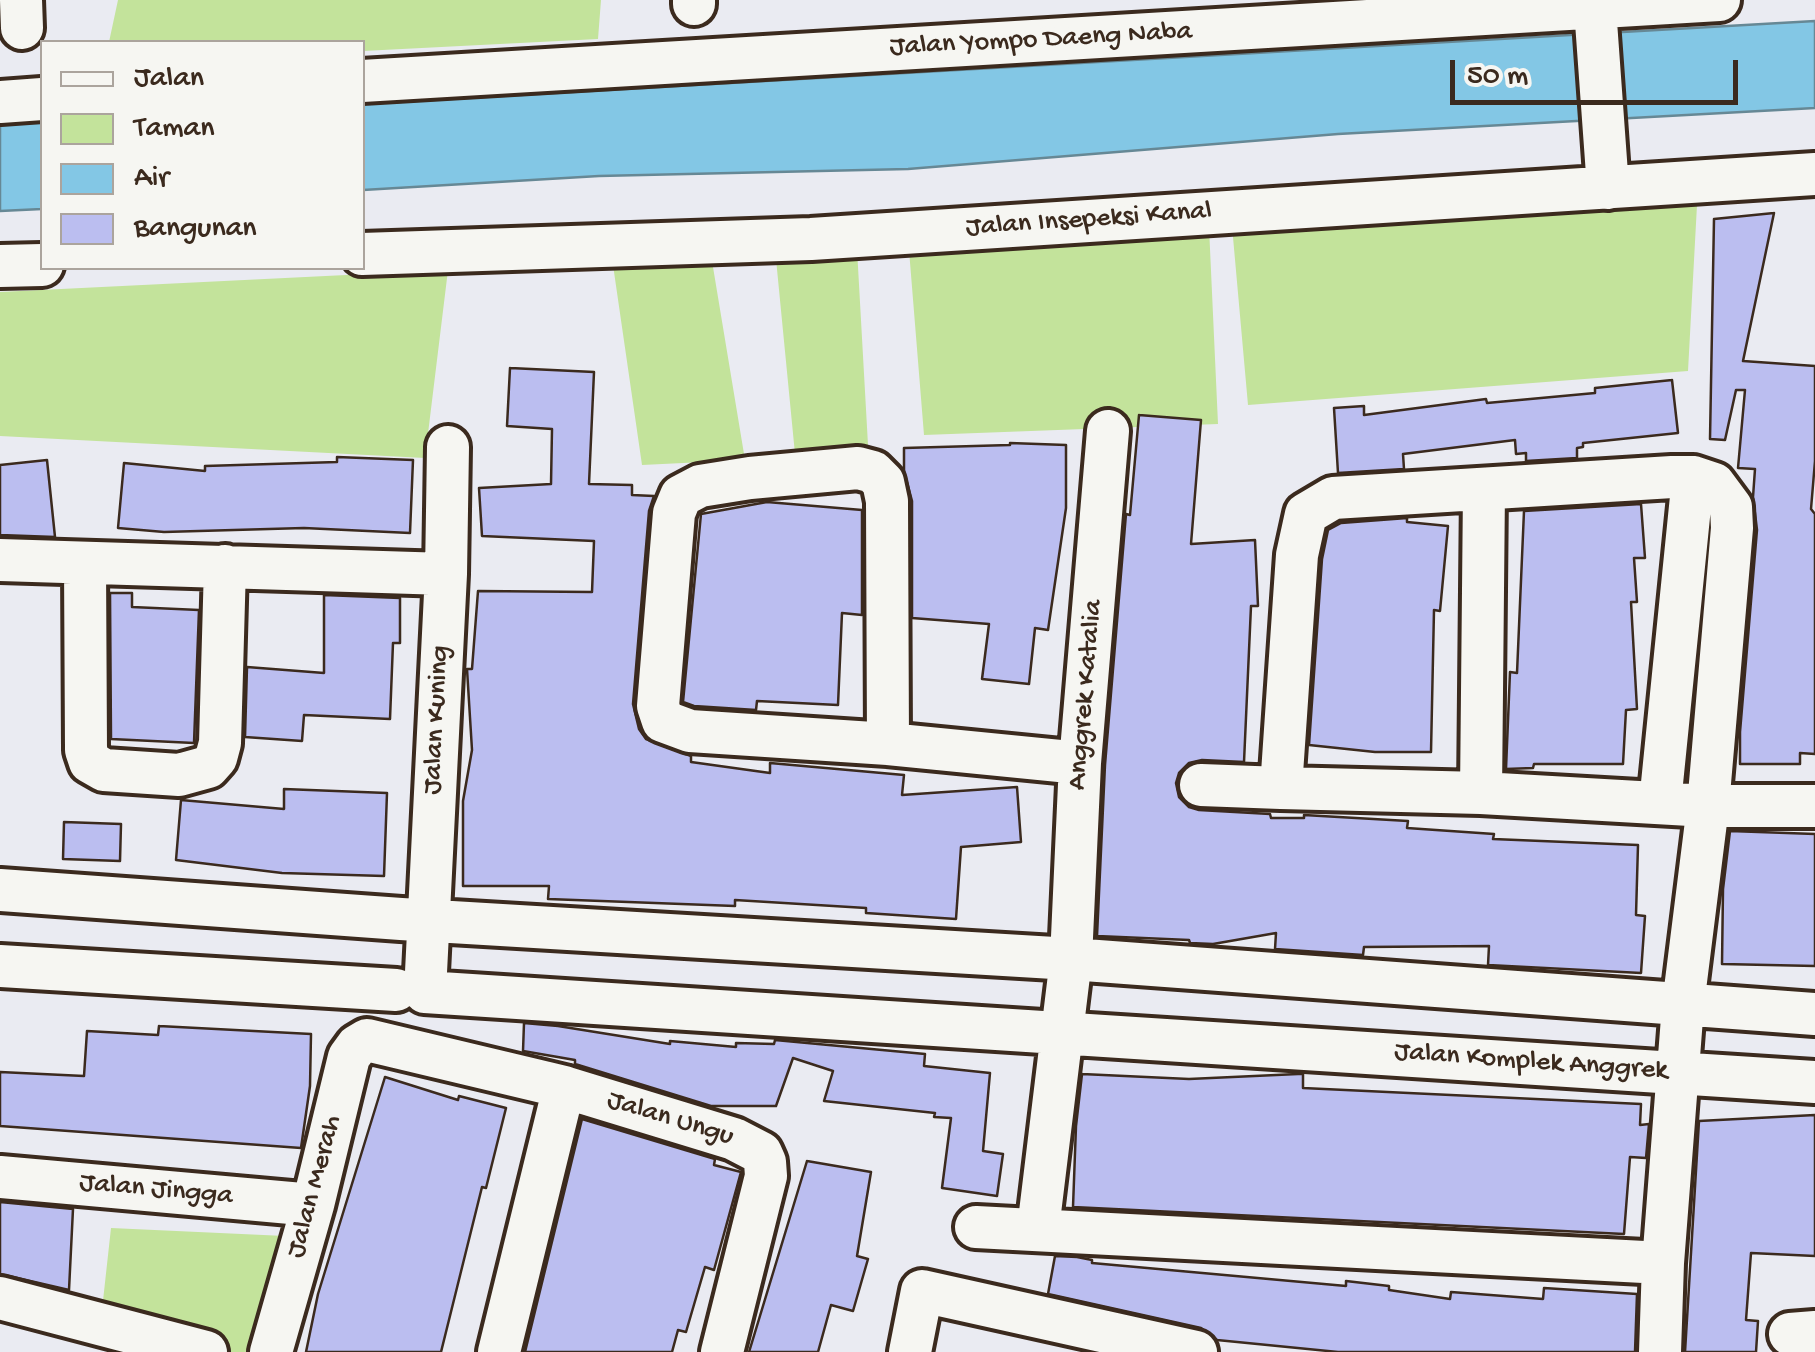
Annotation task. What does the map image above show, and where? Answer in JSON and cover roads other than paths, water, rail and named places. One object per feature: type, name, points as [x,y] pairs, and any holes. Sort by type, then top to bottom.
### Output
[{"type":"street","name":"Jalan Yompo Daeng Naba","points":[[365,81],[1719,0]]},
{"type":"street","points":[[1595,8],[1608,188]]},
{"type":"street","points":[[0,102],[40,100]]},
{"type":"street","name":"Jalan Insepeksi Kanal","points":[[365,254],[812,240],[1815,174]]},
{"type":"street","points":[[0,266],[40,265]]},
{"type":"street","name":"Anggrek Katalia","points":[[1038,1229],[1070,959],[1080,763],[1108,431]]},
{"type":"street","name":"Jalan Kuning","points":[[410,991],[428,920],[446,574],[448,447]]},
{"type":"street","points":[[888,744],[884,482],[873,472],[858,468],[750,478],[700,486],[681,496],[674,513],[658,706],[663,721],[690,730],[1080,763]]},
{"type":"street","points":[[1660,802],[1692,477]]},
{"type":"street","points":[[1282,788],[1297,555],[1306,514],[1333,498],[1584,480],[1692,477],[1714,484],[1725,495],[1731,508],[1732,528],[1708,806],[1683,1005],[1662,1263],[1660,1352]]},
{"type":"street","points":[[1480,792],[1484,488]]},
{"type":"street","points":[[0,560],[446,574]]},
{"type":"street","points":[[85,563],[86,750],[90,762],[104,770],[179,774],[208,768],[220,743],[225,566]]},
{"type":"street","points":[[1201,785],[1480,792],[1708,806],[1815,806]]},
{"type":"street","points":[[0,890],[1070,959],[1815,1014]]},
{"type":"street","points":[[0,966],[410,991]]},
{"type":"street","name":"Jalan Komplek Anggrek","points":[[410,991],[1815,1082]]},
{"type":"street","name":"Jalan Merah","points":[[271,1352],[313,1205],[349,1057],[362,1042],[378,1042]]},
{"type":"street","name":"Jalan Ungu","points":[[378,1042],[564,1087],[734,1139],[760,1153],[766,1162],[766,1176],[722,1352]]},
{"type":"street","points":[[499,1352],[564,1087]]},
{"type":"street","name":"Jalan Jingga","points":[[0,1177],[313,1205]]},
{"type":"street","points":[[976,1227],[1662,1263]]},
{"type":"street","points":[[910,1352],[922,1290],[1196,1352]]},
{"type":"street","points":[[0,1298],[206,1352]]},
{"type":"water","points":[[1815,21],[1815,108],[1338,134],[908,169],[599,176],[365,190],[365,104]]},
{"type":"water","points":[[40,122],[40,209],[0,211],[0,124]]}]
